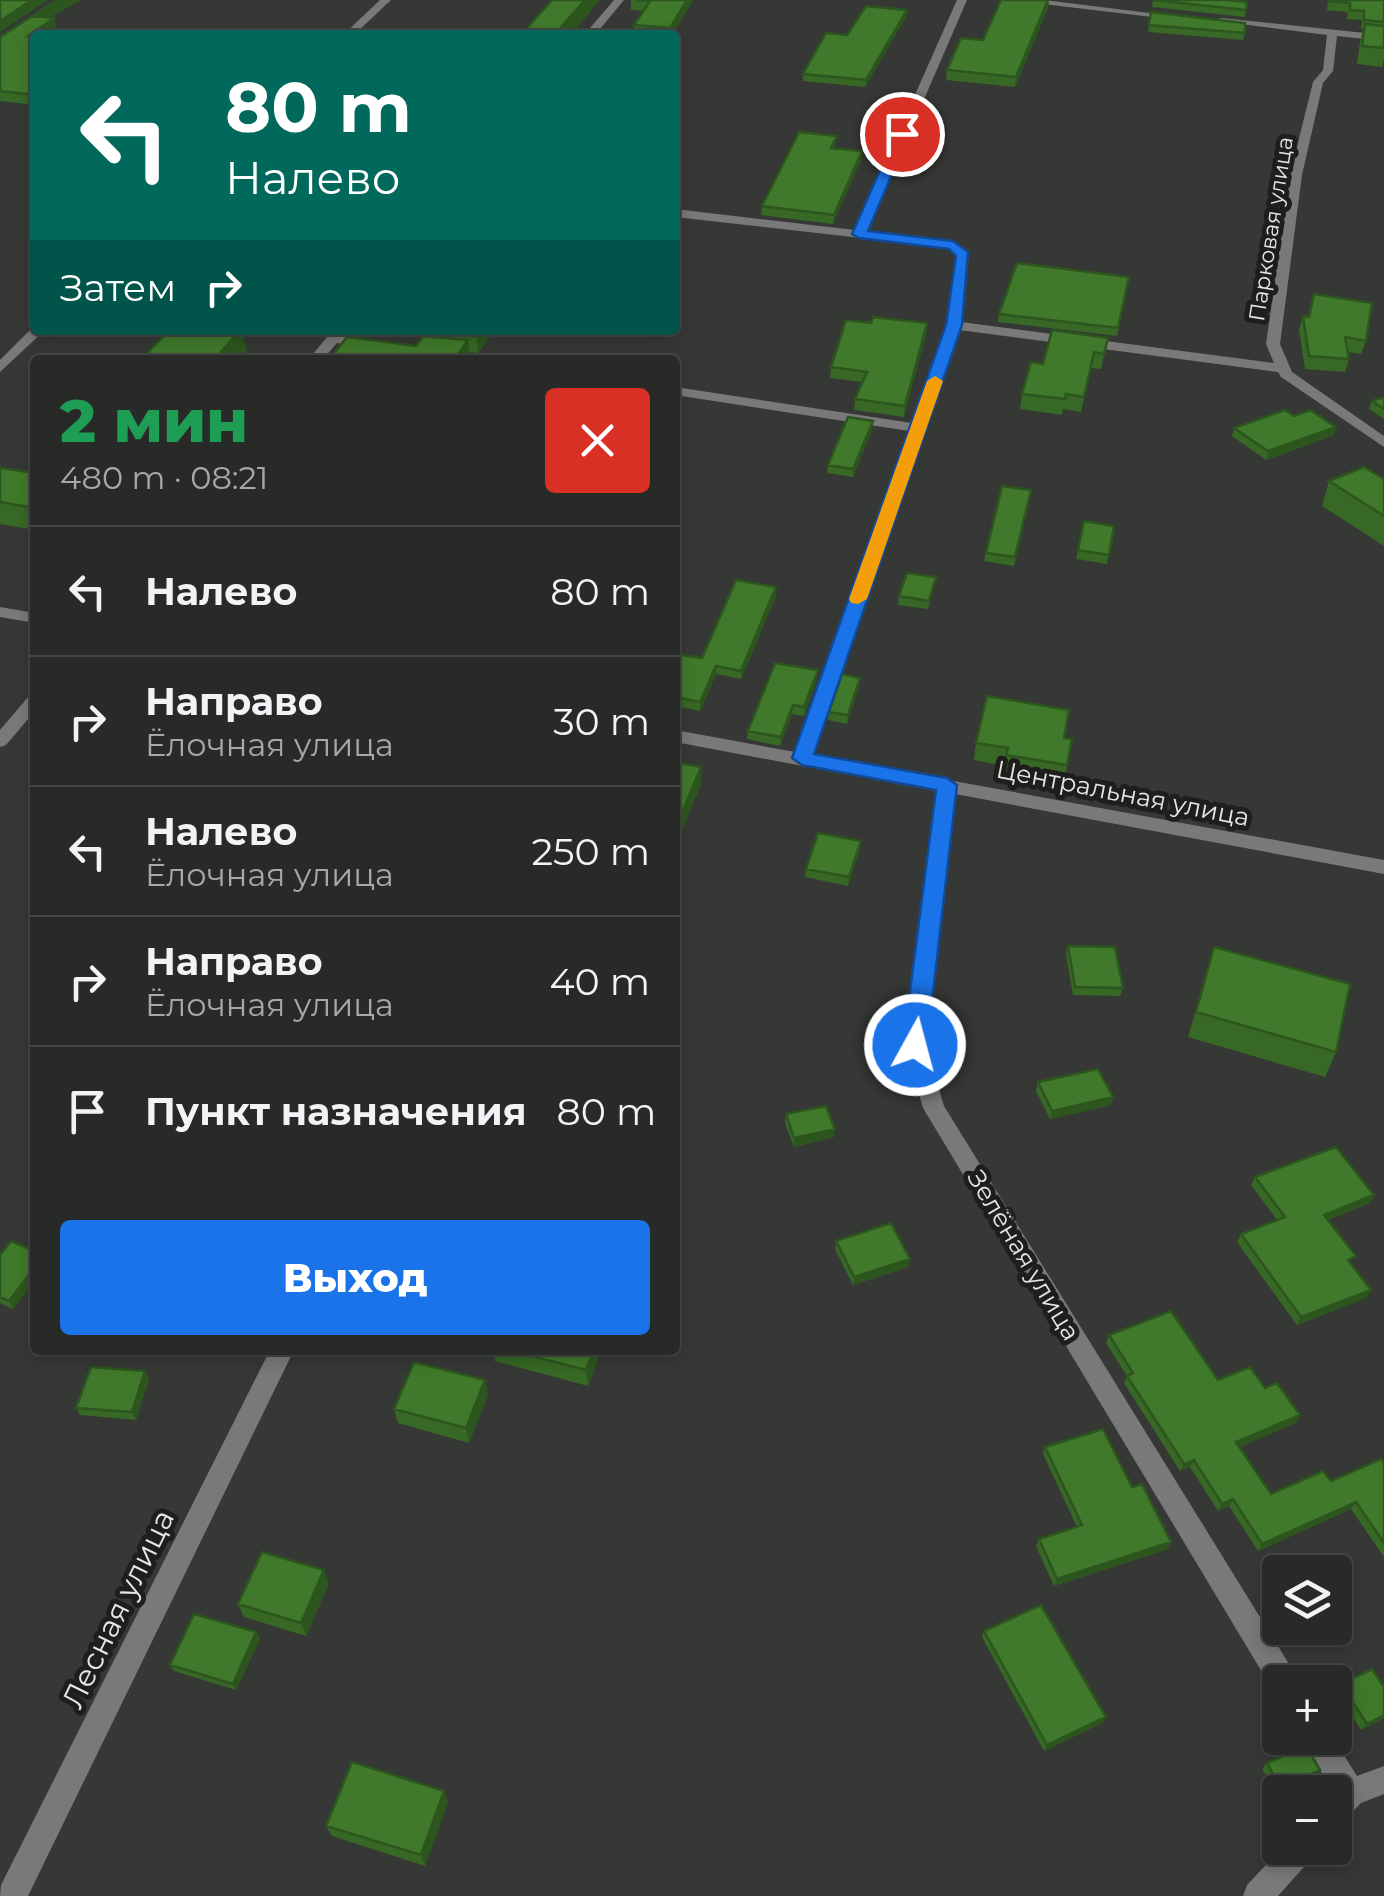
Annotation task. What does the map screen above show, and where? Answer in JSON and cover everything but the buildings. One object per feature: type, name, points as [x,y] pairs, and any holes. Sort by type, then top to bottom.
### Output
[{"type":"street","points":[[353,30],[386,0]]},
{"type":"street","points":[[593,30],[618,0]]},
{"type":"street","points":[[859,234],[962,0]]},
{"type":"street","points":[[1015,0],[1193,18]]},
{"type":"street","points":[[1213,20],[1384,38]]},
{"type":"street","name":"Парковая улица","points":[[1283,368],[1273,344],[1293,194],[1318,82],[1328,70],[1332,33]]},
{"type":"street","points":[[680,213],[953,246],[963,255],[954,325],[802,758]]},
{"type":"street","points":[[954,325],[1283,368],[1286,374],[1384,443]]},
{"type":"street","points":[[0,368],[33,335]]},
{"type":"street","points":[[319,355],[335,335]]},
{"type":"street","points":[[340,335],[386,346]]},
{"type":"street","points":[[680,392],[918,428]]},
{"type":"street","points":[[0,612],[30,617]]},
{"type":"street","points":[[0,741],[30,706]]},
{"type":"street","name":"Центральная улица","points":[[680,737],[1384,867]]},
{"type":"street","name":"Зелёная улица","points":[[947,785],[915,1045],[934,1108],[1274,1665]]},
{"type":"street","name":"Лесная улица","points":[[12,1896],[280,1355]]},
{"type":"street","points":[[1352,1797],[1384,1780]]},
{"type":"street","points":[[1258,1896],[1286,1865]]},
{"type":"slow traffic","points":[[858,599],[935,381]]},
{"type":"route","points":[[902,134],[859,234],[953,246],[963,255],[954,325],[802,758],[947,785],[915,1045]]}]
